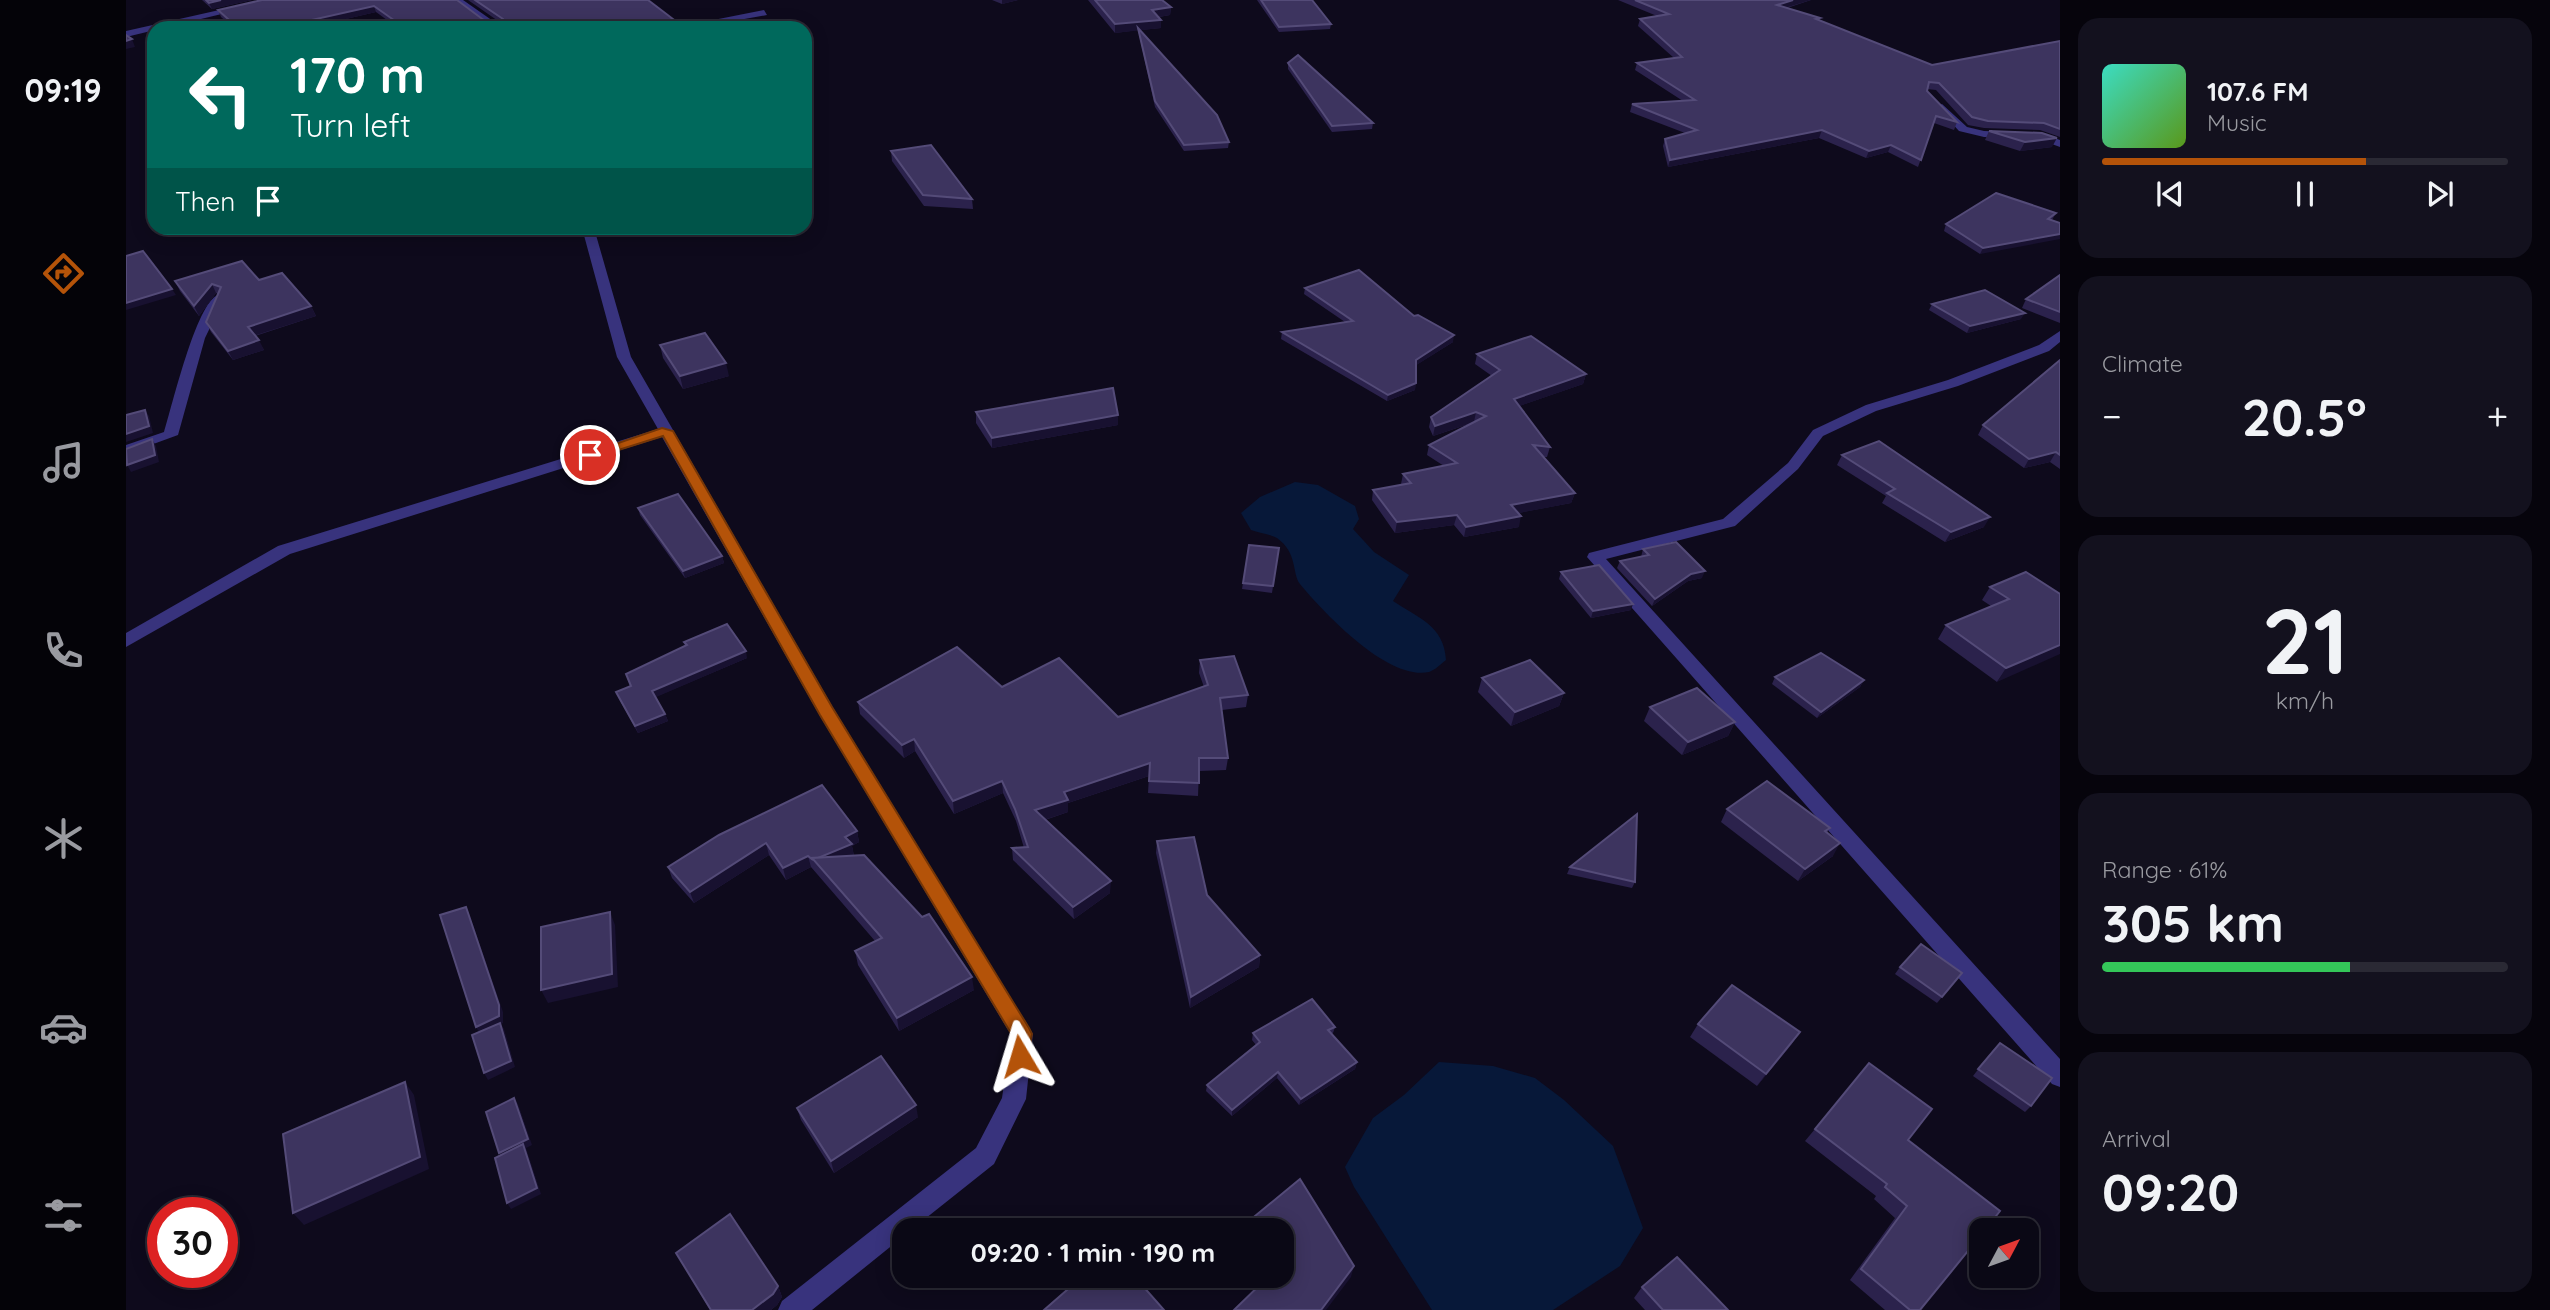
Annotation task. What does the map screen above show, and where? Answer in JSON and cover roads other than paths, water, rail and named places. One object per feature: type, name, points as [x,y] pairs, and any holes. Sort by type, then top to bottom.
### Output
[{"type":"street","points":[[183,21],[276,0]]},
{"type":"street","points":[[457,0],[488,21]]},
{"type":"street","points":[[718,21],[764,13]]},
{"type":"street","points":[[126,34],[147,29]]},
{"type":"street","points":[[1930,94],[1963,129],[1984,134],[2040,136],[2060,144]]},
{"type":"street","points":[[590,235],[624,357],[826,711],[1022,1034],[1014,1100],[985,1156],[791,1310]]},
{"type":"street","points":[[126,450],[172,435],[198,338],[218,299]]},
{"type":"street","points":[[2060,335],[2044,348],[1953,383],[1871,408],[1818,433],[1793,467],[1729,523],[1594,557],[2060,1076]]},
{"type":"street","points":[[126,641],[284,550],[667,431]]},
{"type":"water","points":[[1295,482],[1318,485],[1355,506],[1359,519],[1353,529],[1374,552],[1409,575],[1393,601],[1435,630],[1444,648],[1446,660],[1438,667],[1429,672],[1413,672],[1376,656],[1341,627],[1300,584],[1284,544],[1277,538],[1251,530],[1241,513],[1260,497]]},
{"type":"water","points":[[1439,1062],[1493,1066],[1535,1078],[1564,1100],[1613,1146],[1643,1228],[1620,1266],[1553,1310],[1432,1310],[1354,1187],[1345,1167],[1373,1118],[1404,1095]]}]
